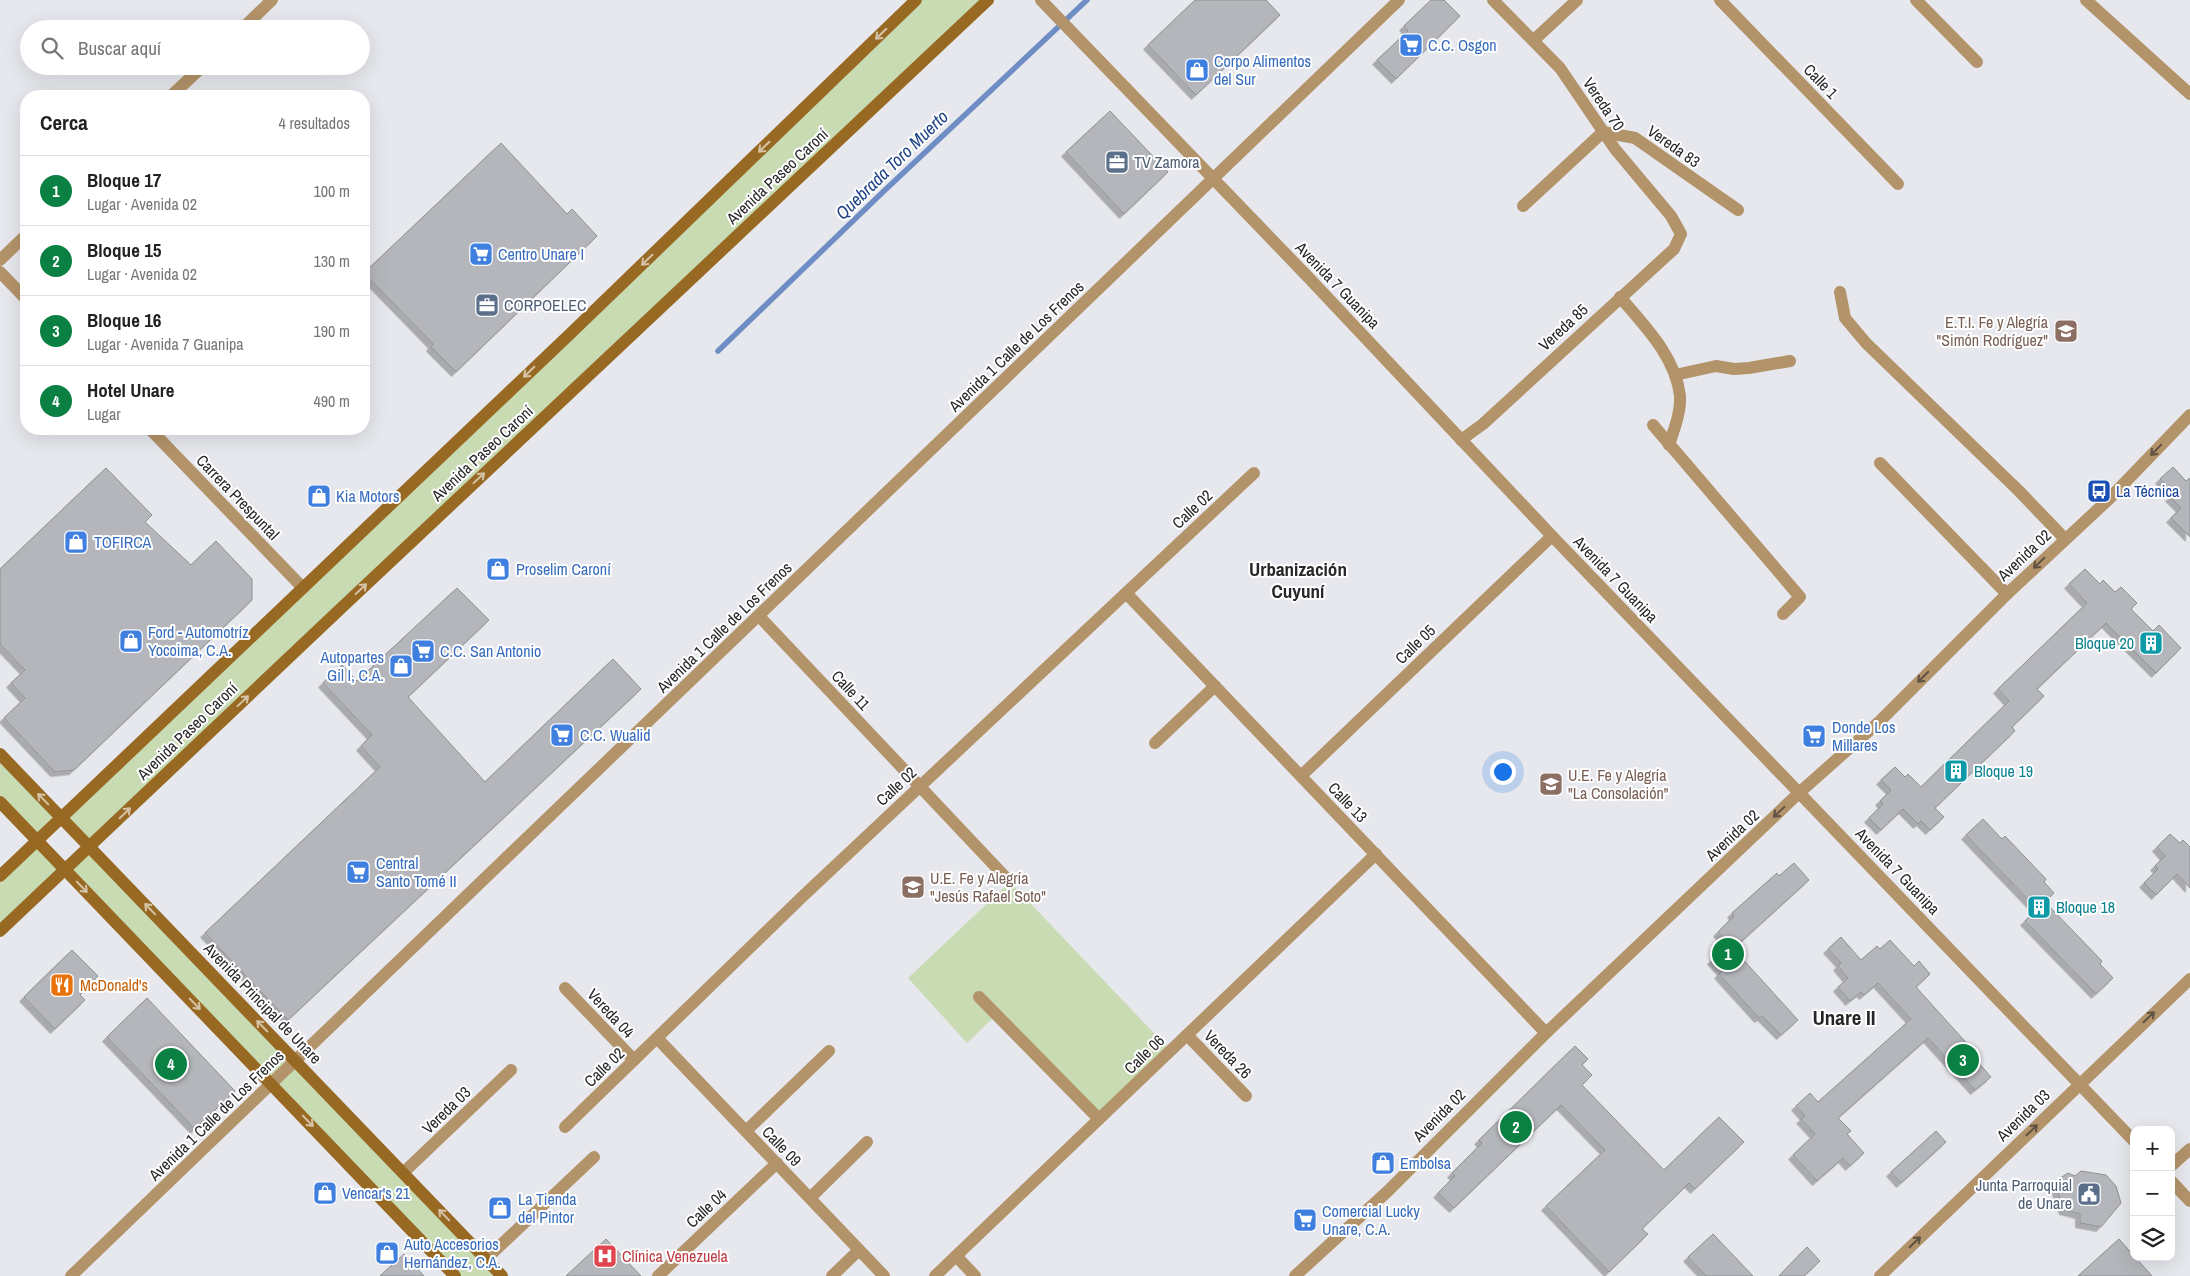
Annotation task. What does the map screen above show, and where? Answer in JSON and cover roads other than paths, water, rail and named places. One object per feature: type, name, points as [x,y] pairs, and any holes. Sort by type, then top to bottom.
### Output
[{"type":"street","points":[[251,20],[272,0]]},
{"type":"street","name":"Avenida Paseo Caroní","points":[[0,931],[988,0]]},
{"type":"street","name":"Avenida 1 Calle de Los Frenos","points":[[71,1276],[1399,0]]},
{"type":"street","name":"Vereda 70","points":[[1493,0],[1560,68],[1603,132],[1671,216],[1681,234]]},
{"type":"street","points":[[1534,40],[1577,0]]},
{"type":"street","name":"Calle 1","points":[[1720,0],[1898,184]]},
{"type":"street","points":[[1916,0],[1977,62]]},
{"type":"street","points":[[2086,0],[2190,94]]},
{"type":"street","name":"Avenida 7 Guanipa","points":[[1042,1],[1211,179],[1308,277],[1552,536],[2130,1137]]},
{"type":"street","name":"Avenida Paseo Caroní","points":[[0,876],[303,588],[908,2]]},
{"type":"street","points":[[177,90],[193,75]]},
{"type":"street","points":[[1523,206],[1603,132]]},
{"type":"street","name":"Vereda 83","points":[[1603,132],[1635,138],[1738,210]]},
{"type":"street","name":"Vereda 85","points":[[1461,440],[1483,424],[1674,249],[1681,234]]},
{"type":"street","points":[[0,260],[20,241]]},
{"type":"street","points":[[0,272],[20,293]]},
{"type":"street","points":[[1840,292],[1845,318],[1866,343],[2019,491],[2065,539]]},
{"type":"street","points":[[1620,297],[1652,335],[1675,375],[1680,397],[1669,445]]},
{"type":"street","points":[[1675,375],[1716,366],[1734,369],[1749,368],[1790,360]]},
{"type":"street","name":"Avenida 02","points":[[1296,1276],[1388,1191],[1546,1033],[1800,792],[1880,721],[2007,594],[2109,499],[2190,415]]},
{"type":"street","points":[[1653,425],[1800,596],[1783,614]]},
{"type":"street","name":"Carrera Prespuntal","points":[[156,435],[303,588]]},
{"type":"street","points":[[1880,463],[2007,594]]},
{"type":"street","name":"Calle 02","points":[[565,1127],[802,897],[1254,472]]},
{"type":"street","name":"Calle 05","points":[[1301,776],[1552,536]]},
{"type":"street","name":"Calle 13","points":[[1126,592],[1546,1033]]},
{"type":"street","name":"Calle 11","points":[[759,616],[1010,882]]},
{"type":"street","points":[[1155,743],[1215,686]]},
{"type":"street","name":"Avenida Principal de Unare","points":[[0,754],[502,1276]]},
{"type":"street","points":[[0,802],[456,1276]]},
{"type":"street","name":"Calle 06","points":[[935,1276],[1376,854]]},
{"type":"street","name":"Avenida 03","points":[[1880,1276],[2190,979]]},
{"type":"street","name":"Vereda 04","points":[[565,988],[634,1060]]},
{"type":"street","points":[[979,997],[1099,1119]]},
{"type":"street","name":"Vereda 26","points":[[1187,1035],[1246,1096]]},
{"type":"street","name":"Calle 09","points":[[657,1038],[884,1276]]},
{"type":"street","points":[[746,1131],[829,1051]]},
{"type":"street","name":"Vereda 03","points":[[403,1173],[511,1070]]},
{"type":"street","points":[[810,1198],[867,1142]]},
{"type":"street","points":[[2175,1163],[2190,1150]]},
{"type":"street","points":[[486,1259],[594,1157]]},
{"type":"street","name":"Calle 04","points":[[658,1276],[777,1163]]},
{"type":"street","points":[[2175,1185],[2190,1201]]},
{"type":"street","points":[[832,1276],[859,1250]]},
{"type":"street","points":[[956,1256],[975,1276]]},
{"type":"waterway","name":"Quebrada Toro Muerto","points":[[718,351],[884,191],[1087,0]]},
{"type":"place","name":"C.C. Osgon","points":[[1411,45]]},
{"type":"place","name":"Corpo Alimentos del Sur","points":[[1197,70]]},
{"type":"place","name":"TV Zamora","points":[[1117,162]]},
{"type":"place","name":"Centro Unare I","points":[[481,254]]},
{"type":"place","name":"CORPOELEC","points":[[487,305]]},
{"type":"place","name":"E.T.I. Fe y Alegría \"Simón Rodríguez\"","points":[[2066,331]]},
{"type":"place","name":"La Técnica","points":[[2099,491]]},
{"type":"place","name":"Kia Motors","points":[[319,496]]},
{"type":"place","name":"TOFIRCA","points":[[76,542]]},
{"type":"place","name":"Proselim Caroní","points":[[498,569]]},
{"type":"place","name":"Ford - Automotríz Yocoima, C.A.","points":[[131,641]]},
{"type":"place","name":"Bloque 20","points":[[2151,643]]},
{"type":"place","name":"C.C. San Antonio","points":[[423,651]]},
{"type":"place","name":"Autopartes Gil I, C.A.","points":[[401,666]]},
{"type":"place","name":"C.C. Wualid","points":[[562,735]]},
{"type":"place","name":"Donde Los Millares","points":[[1814,736]]},
{"type":"place","name":"Bloque 19","points":[[1956,771]]},
{"type":"place","name":"U.E. Fe y Alegría \"La Consolación\"","points":[[1551,784]]},
{"type":"place","name":"Central Santo Tomé II","points":[[358,872]]},
{"type":"place","name":"U.E. Fe y Alegría \"Jesús Rafael Soto\"","points":[[913,887]]},
{"type":"place","name":"Bloque 18","points":[[2039,907]]},
{"type":"place","name":"Bloque 17","points":[[1728,954]]},
{"type":"place","name":"McDonald's","points":[[62,985]]},
{"type":"place","name":"Bloque 16","points":[[1963,1060]]},
{"type":"place","name":"Hotel Unare","points":[[171,1064]]},
{"type":"place","name":"Bloque 15","points":[[1516,1127]]},
{"type":"place","name":"Embolsa","points":[[1383,1163]]},
{"type":"place","name":"Vencar's 21","points":[[325,1193]]},
{"type":"place","name":"Junta Parroquial de Unare","points":[[2089,1194]]},
{"type":"place","name":"La Tienda del Pintor","points":[[500,1208]]},
{"type":"place","name":"Comercial Lucky Unare, C.A.","points":[[1305,1220]]},
{"type":"place","name":"Auto Accesorios Hernández, C.A.","points":[[387,1253]]},
{"type":"place","name":"Clínica Venezuela","points":[[605,1256]]},
{"type":"district","name":"Urbanización Cuyuní","points":[[1298,580]]},
{"type":"district","name":"Unare II","points":[[1844,1018]]}]
